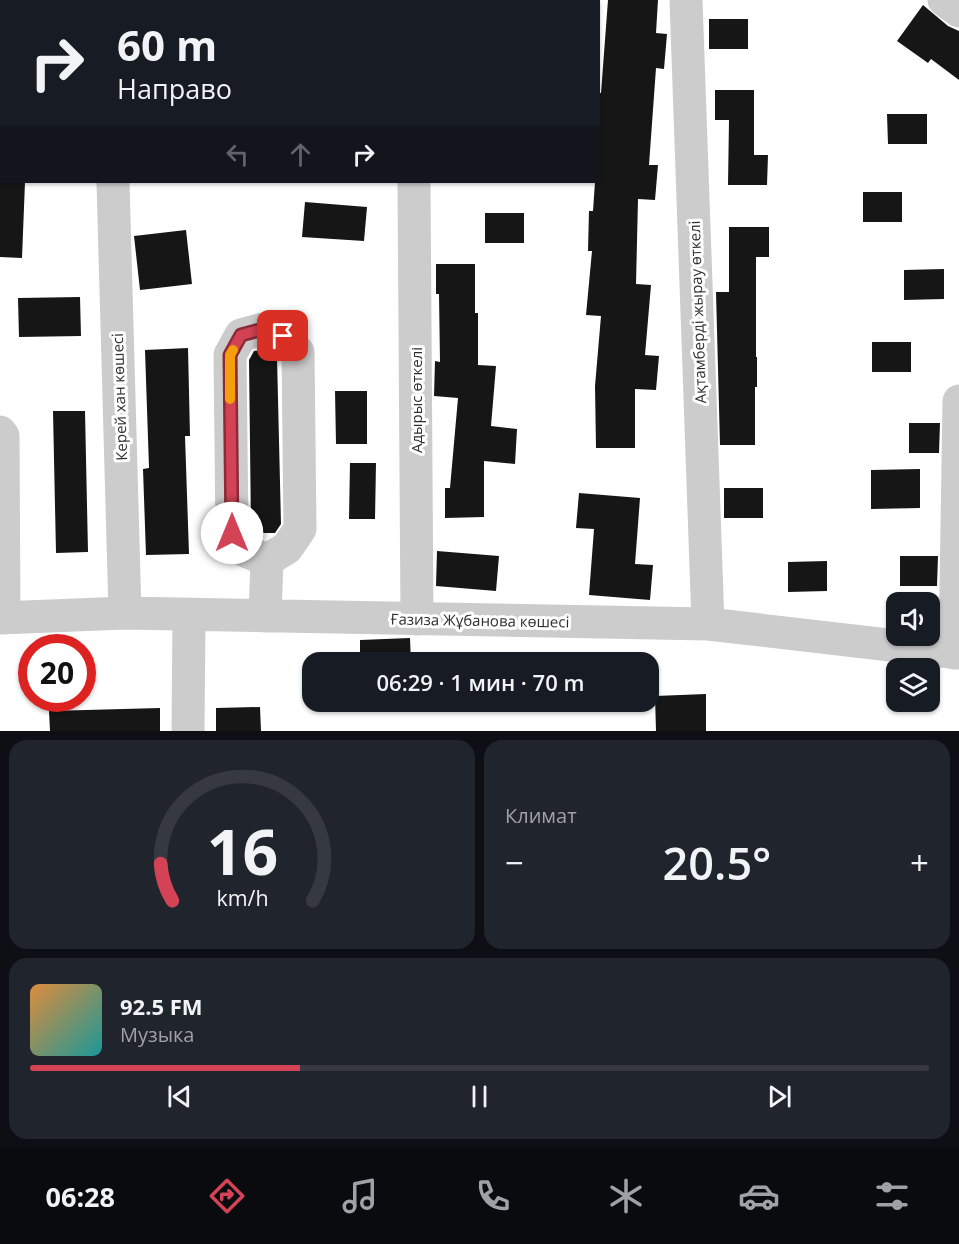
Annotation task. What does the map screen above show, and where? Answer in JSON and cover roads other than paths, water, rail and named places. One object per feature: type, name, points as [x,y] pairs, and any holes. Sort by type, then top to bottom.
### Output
[{"type":"street","name":"Ақтамберді жырау өткелі","points":[[686,0],[708,624]]},
{"type":"street","points":[[944,0],[959,11]]},
{"type":"street","name":"Керей хан көшесі","points":[[113,183],[125,613]]},
{"type":"street","name":"Адырыс өткелі","points":[[414,183],[417,618]]},
{"type":"street","points":[[263,329],[283,336],[298,352],[300,529],[286,548],[267,560],[245,551],[232,533],[230,355],[241,335],[263,329]]},
{"type":"street","points":[[957,653],[959,401]]},
{"type":"street","points":[[0,432],[3,436],[2,618]]},
{"type":"street","points":[[265,616],[267,560]]},
{"type":"street","name":"Ғазиза Жұбанова көшесі","points":[[2,618],[125,613],[708,624],[957,653]]},
{"type":"street","points":[[188,731],[189,615]]}]
